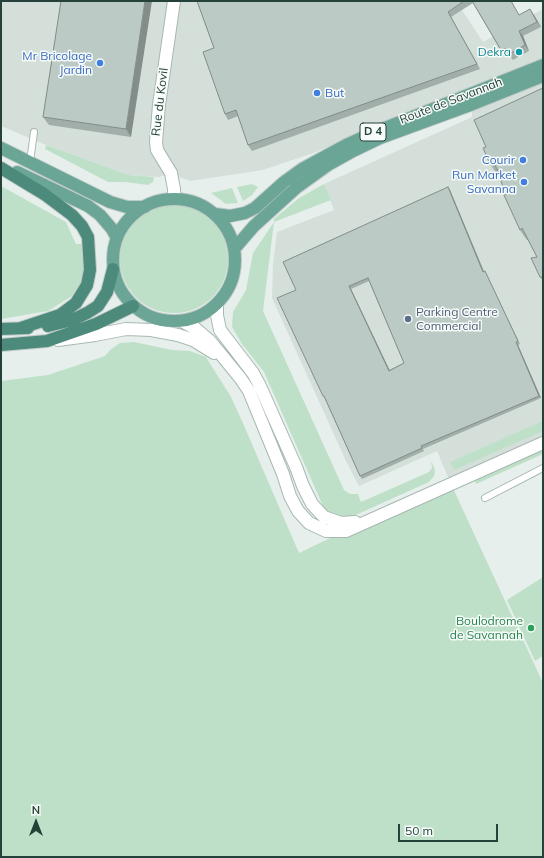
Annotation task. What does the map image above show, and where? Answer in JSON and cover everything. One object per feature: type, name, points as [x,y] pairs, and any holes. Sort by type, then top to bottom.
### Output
[{"type":"highway","points":[[1,166],[44,194],[72,215],[82,226],[88,237],[90,270],[87,285],[76,303],[60,315],[21,328]]},
{"type":"highway","points":[[1,329],[39,328],[57,324],[87,313],[98,306],[107,292],[114,269]]},
{"type":"highway","points":[[1,345],[47,341],[96,324],[133,306]]},
{"type":"main road","name":"Route de Savannah","points":[[215,214],[230,216],[245,213],[255,208],[284,182],[302,169],[346,145],[377,130],[543,65]]},
{"type":"main road","name":"Route de Savannah","points":[[235,248],[254,226],[296,188],[328,165],[353,151],[380,138],[473,104],[543,76]]},
{"type":"main road","points":[[1,148],[110,202],[127,207],[145,207]]},
{"type":"main road","points":[[1,166],[88,206],[100,215],[112,229],[117,238]]},
{"type":"main road","points":[[174,199],[196,203],[215,214],[228,230],[235,248],[236,260],[235,272],[225,295],[217,304],[201,315],[182,321],[171,321],[151,317],[133,306],[120,289],[114,269],[114,248],[117,238],[128,220],[136,212],[145,207],[164,200],[174,199]]},
{"type":"street","name":"Rue du Kovil","points":[[174,1],[159,105],[156,142],[157,150],[171,174],[174,199]]},
{"type":"street","points":[[217,304],[217,315],[220,330],[253,373],[259,384],[312,504],[324,517],[341,523],[366,521]]},
{"type":"street","points":[[182,321],[196,329],[210,341],[249,391],[283,474],[290,496],[298,511],[309,523],[326,531],[346,531],[543,443]]},
{"type":"street","points":[[47,341],[95,336],[126,329],[150,330],[178,335],[193,340],[226,361]]},
{"type":"lane","points":[[30,162],[34,132]]},
{"type":"lane","points":[[485,498],[543,468]]},
{"type":"shaded area","points":[[1,1],[456,1],[483,42],[543,9],[543,59],[372,127],[316,152],[263,170],[190,181],[171,174],[158,177],[129,175],[46,145],[1,126]]},
{"type":"shaded area","name":"Parking Centre Commercial","points":[[543,82],[543,443],[451,484],[437,451],[359,486],[346,461],[272,298],[273,264],[277,232],[334,210],[324,184],[472,117],[472,109]]},
{"type":"green space","points":[[46,145],[129,175],[154,177],[153,182],[148,185],[125,182],[108,182],[45,149]]},
{"type":"green space","points":[[252,184],[258,187],[252,195],[243,201],[237,187]]},
{"type":"green space","points":[[324,184],[331,200],[274,222],[274,219],[299,198]]},
{"type":"green space","points":[[1,186],[66,222],[76,244],[83,244],[86,261],[81,282],[72,296],[48,311],[1,319]]},
{"type":"green space","points":[[232,188],[238,203],[226,204],[211,193]]},
{"type":"green space","points":[[174,205],[195,209],[212,221],[224,238],[228,259],[224,280],[212,297],[195,309],[174,313],[153,309],[136,297],[124,280],[120,259],[124,238],[136,221],[153,209]]},
{"type":"green space","points":[[274,222],[263,311],[344,490],[350,494],[358,494],[361,502],[429,472],[432,468],[431,461],[435,470],[434,476],[429,482],[349,518],[326,513],[264,372],[242,344],[232,327],[233,312],[246,290],[253,253]]},
{"type":"green space","points":[[134,342],[172,350],[190,351],[206,357],[231,397],[299,553],[366,521],[451,484],[543,683],[543,857],[1,857],[1,381],[48,375],[105,356],[110,350],[120,343]]},
{"type":"green space","points":[[543,421],[543,431],[454,470],[450,462]]},
{"type":"green space","points":[[543,448],[543,454],[476,484],[474,478]]},
{"type":"green space","name":"Boulodrome de Savannah","points":[[543,577],[543,656],[535,661],[507,600]]},
{"type":"building","name":"Mr Bricolage Jardin","points":[[61,1],[145,1],[126,129],[43,117]]},
{"type":"building","name":"But","points":[[197,1],[464,1],[448,12],[477,64],[248,145],[236,110],[225,114],[203,52],[214,48]]},
{"type":"building","points":[[472,1],[511,1],[519,15],[530,9],[537,22],[519,31],[525,45],[509,54],[505,48],[501,50]]},
{"type":"building","name":"Run Market Savanna","points":[[543,88],[543,277],[540,277],[531,258],[537,257],[522,228],[520,230],[504,195],[507,194],[501,182],[502,179],[494,163],[490,164],[483,148],[486,147],[474,120]]},
{"type":"building","name":"Parking Centre Commercial","points":[[448,187],[483,272],[485,271],[518,341],[516,342],[539,396],[421,446],[422,448],[360,476],[277,298],[296,290],[283,262]],"holes":[[[368,278],[404,363],[389,371],[349,286]]]},
{"type":"place","name":"Dekra","points":[[519,52]]},
{"type":"place","name":"Mr Bricolage Jardin","points":[[100,63]]},
{"type":"place","name":"But","points":[[317,93]]},
{"type":"place","name":"Courir","points":[[523,160]]},
{"type":"place","name":"Run Market Savanna","points":[[524,182]]},
{"type":"place","name":"Parking Centre Commercial","points":[[408,319]]},
{"type":"place","name":"Boulodrome de Savannah","points":[[531,628]]}]
